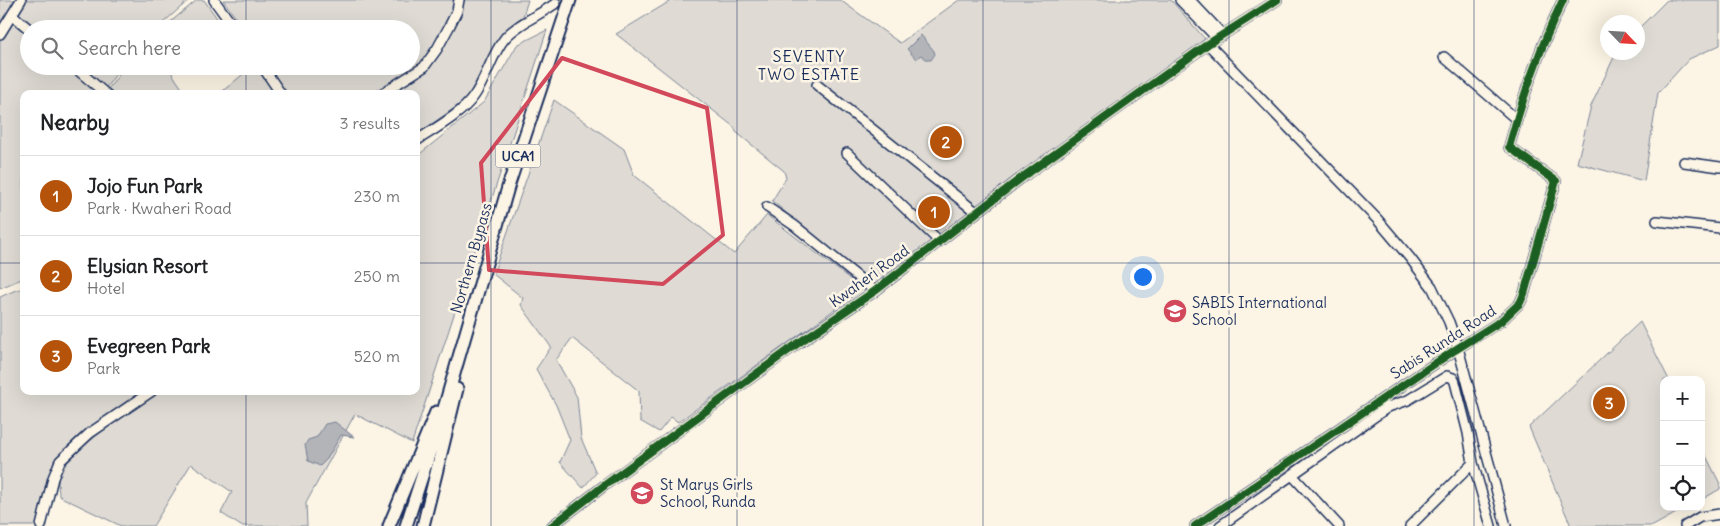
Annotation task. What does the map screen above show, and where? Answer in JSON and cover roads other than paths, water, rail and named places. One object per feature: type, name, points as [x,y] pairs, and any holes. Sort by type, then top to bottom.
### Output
[{"type":"main road","name":"Northern Bypass","points":[[406,526],[454,372],[562,3]]},
{"type":"main road","points":[[423,526],[466,352],[471,314]]},
{"type":"main road","points":[[389,526],[438,406],[454,372]]},
{"type":"street","points":[[0,34],[21,0]]},
{"type":"street","points":[[214,0],[228,20]]},
{"type":"street","points":[[420,70],[437,49],[458,11],[459,0]]},
{"type":"street","points":[[1180,0],[1220,36]]},
{"type":"street","points":[[1190,0],[1220,36]]},
{"type":"street","name":"Kwaheri Road","points":[[552,526],[797,344],[875,290],[1020,179],[1208,44],[1277,0]]},
{"type":"street","name":"Sabis Runda Road","points":[[1194,526],[1501,321],[1520,303],[1556,181],[1509,146],[1516,119],[1549,28],[1562,0]]},
{"type":"street","points":[[420,138],[474,97],[505,38],[520,26],[562,3]]},
{"type":"street","points":[[12,15],[20,22]]},
{"type":"street","points":[[1208,44],[1377,219],[1432,287],[1449,322],[1458,348],[1506,526]]},
{"type":"street","points":[[1444,57],[1516,119]]},
{"type":"street","points":[[81,75],[95,90]]},
{"type":"street","points":[[268,75],[279,90]]},
{"type":"street","points":[[387,90],[411,75]]},
{"type":"street","points":[[817,85],[976,212]]},
{"type":"street","points":[[847,153],[939,241]]},
{"type":"street","points":[[1684,162],[1720,167]]},
{"type":"street","points":[[767,206],[875,290]]},
{"type":"street","points":[[1657,220],[1720,228]]},
{"type":"street","points":[[1220,526],[1388,407],[1408,400],[1448,376],[1453,378],[1468,433],[1473,463],[1492,526]]},
{"type":"street","points":[[41,526],[53,478],[60,461],[90,434],[146,395]]},
{"type":"street","points":[[1410,526],[1473,463]]},
{"type":"street","points":[[1292,475],[1339,526]]},
{"type":"street","points":[[1685,526],[1700,518],[1720,514]]},
{"type":"place","name":"Elysian Resort","points":[[946,142]]},
{"type":"place","name":"Jojo Fun Park","points":[[934,212]]},
{"type":"place","name":"SABIS International School","points":[[1175,311]]},
{"type":"place","name":"Evegreen Park","points":[[1609,403]]},
{"type":"place","name":"St Marys Girls School, Runda","points":[[642,493]]},
{"type":"district","name":"SEVENTY TWO ESTATE","points":[[809,65]]}]
